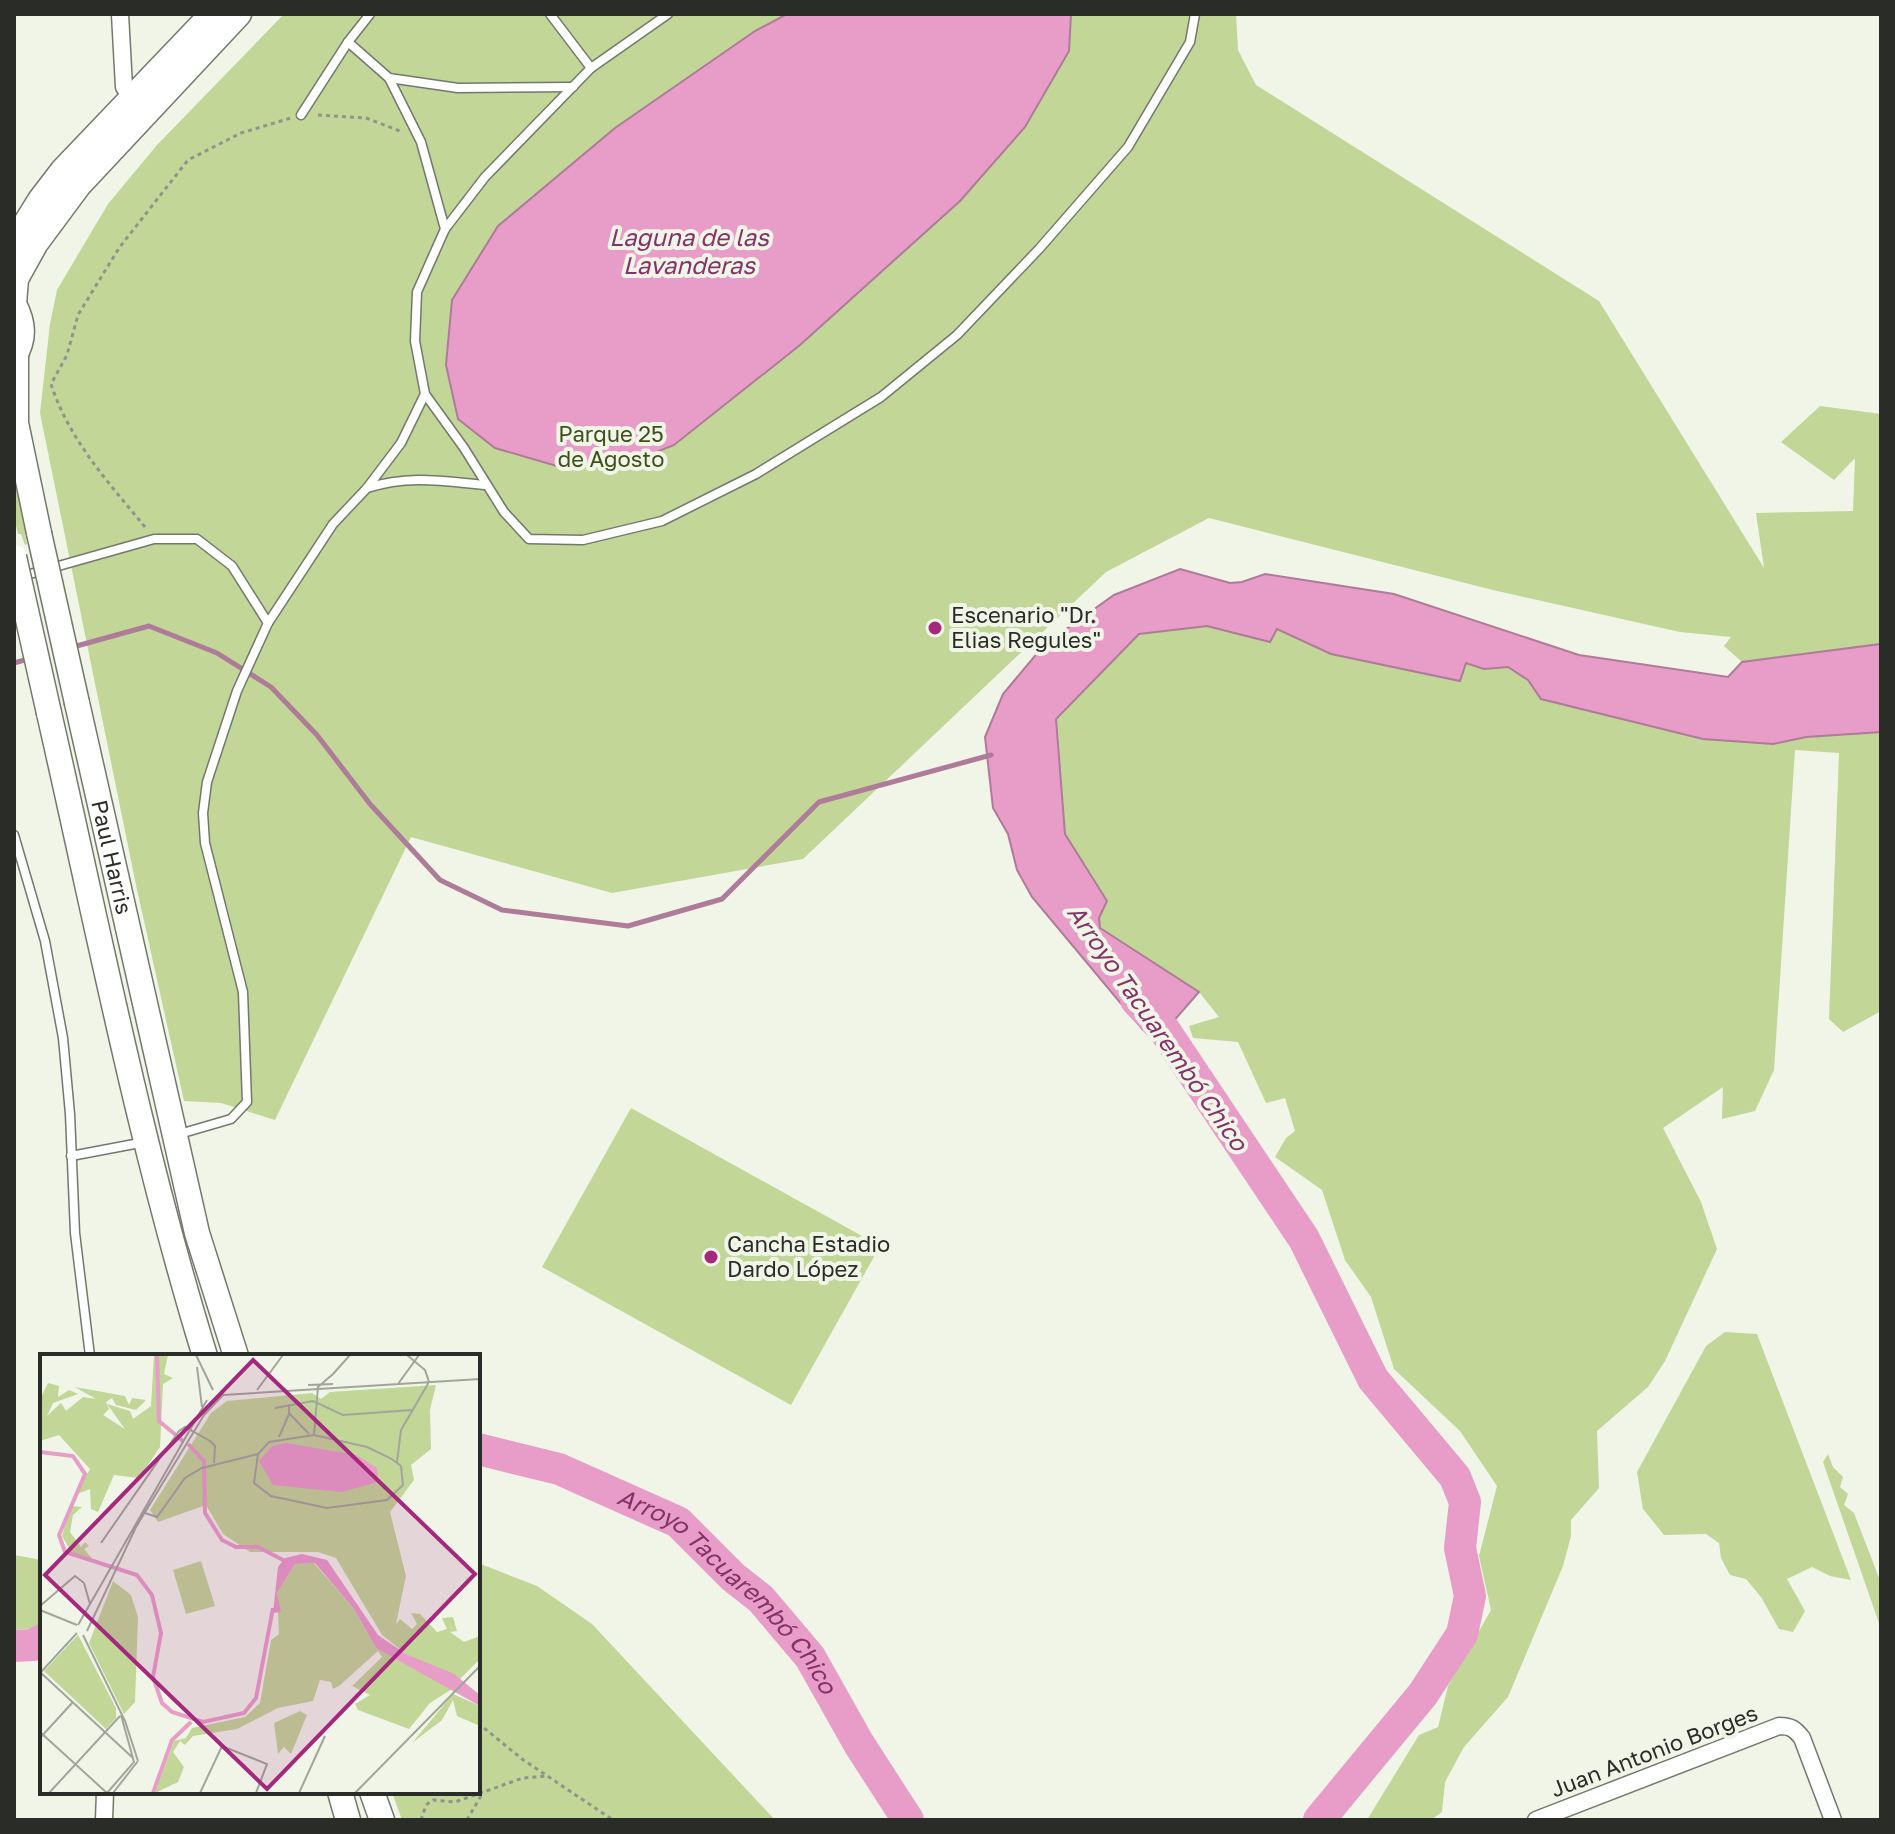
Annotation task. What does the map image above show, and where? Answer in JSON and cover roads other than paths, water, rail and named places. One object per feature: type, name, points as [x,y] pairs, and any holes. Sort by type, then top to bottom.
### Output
[{"type":"main road","points":[[14,304],[16,279],[36,243],[137,105],[212,14]]},
{"type":"main road","points":[[14,242],[63,170],[239,14]]},
{"type":"main road","name":"Paul Harris","points":[[14,304],[23,329],[15,356],[16,423],[39,533],[197,1233],[235,1354]]},
{"type":"main road","name":"Paul Harris","points":[[14,557],[145,1142],[170,1242],[204,1354]]},
{"type":"main road","points":[[145,1142],[174,1136]]},
{"type":"main road","points":[[341,1794],[348,1820]]},
{"type":"main road","points":[[373,1794],[382,1820]]},
{"type":"street","points":[[120,14],[124,87],[137,105]]},
{"type":"street","name":"Juan Antonio Borges","points":[[1536,1820],[1765,1731],[1788,1726],[1802,1738],[1833,1820]]},
{"type":"street","points":[[104,1820],[105,1794]]},
{"type":"lane","points":[[301,115],[370,14]]},
{"type":"lane","points":[[550,14],[591,68]]},
{"type":"lane","points":[[668,14],[591,68],[485,177],[445,229],[417,292],[415,341],[425,394],[504,512],[529,539],[583,540],[662,521],[756,474],[881,397],[957,335],[1039,249],[1128,147],[1190,42],[1195,14]]},
{"type":"lane","points":[[348,42],[389,78],[421,142],[445,229]]},
{"type":"lane","points":[[389,78],[458,88],[573,87]]},
{"type":"lane","points":[[174,1136],[231,1119],[247,1102],[243,992],[205,843],[203,813],[207,782],[237,691],[268,623],[333,524],[367,488],[401,443],[425,394]]},
{"type":"lane","points":[[367,488],[403,479],[485,485]]},
{"type":"lane","points":[[14,578],[154,539],[197,539],[232,566],[268,623]]},
{"type":"lane","points":[[14,835],[45,941],[63,1038],[75,1233],[90,1354]]},
{"type":"lane","points":[[71,1156],[145,1142]]},
{"type":"water","name":"Laguna de las Lavanderas","points":[[787,14],[1071,14],[1069,51],[1025,127],[960,201],[800,345],[674,445],[625,465],[560,467],[495,448],[458,419],[446,365],[452,300],[498,226],[615,128],[755,31]]},
{"type":"water","points":[[1180,569],[1230,583],[1265,574],[1394,594],[1579,655],[1728,677],[1742,662],[1881,644],[1881,732],[1806,737],[1773,744],[1703,739],[1541,699],[1528,680],[1508,667],[1484,669],[1466,663],[1460,681],[1331,654],[1277,629],[1270,642],[1207,626],[1139,634],[1056,719],[1065,834],[1107,901],[1099,918],[1100,928],[1199,992],[1165,1031],[1143,1030],[1032,897],[1017,870],[1008,834],[993,808],[985,737],[1003,694],[1044,645],[1114,595]]},
{"type":"waterway","points":[[73,647],[149,626],[217,653],[271,687],[317,735],[370,804],[440,880],[502,910],[628,926],[722,899],[819,802],[991,755]]},
{"type":"waterway","points":[[14,663],[28,659]]},
{"type":"waterway","name":"Arroyo Tacuarembó Chico","points":[[1136,1000],[1165,1031],[1304,1239],[1373,1379],[1455,1477],[1465,1502],[1460,1548],[1470,1596],[1462,1634],[1423,1694],[1319,1820]]},
{"type":"waterway","name":"Arroyo Tacuarembó Chico","points":[[480,1449],[559,1469],[678,1522],[733,1577],[761,1599],[810,1657],[859,1744],[908,1820]]},
{"type":"waterway","name":"Arroyo Tacuarembó Chico","points":[[14,1646],[33,1645],[40,1641]]},
{"type":"place","name":"Escenario \"Dr. Elias Regules\"","points":[[935,628]]},
{"type":"place","name":"Cancha Estadio Dardo López","points":[[711,1257]]},
{"type":"park label","name":"Parque 25 de Agosto","points":[[611,446]]}]
